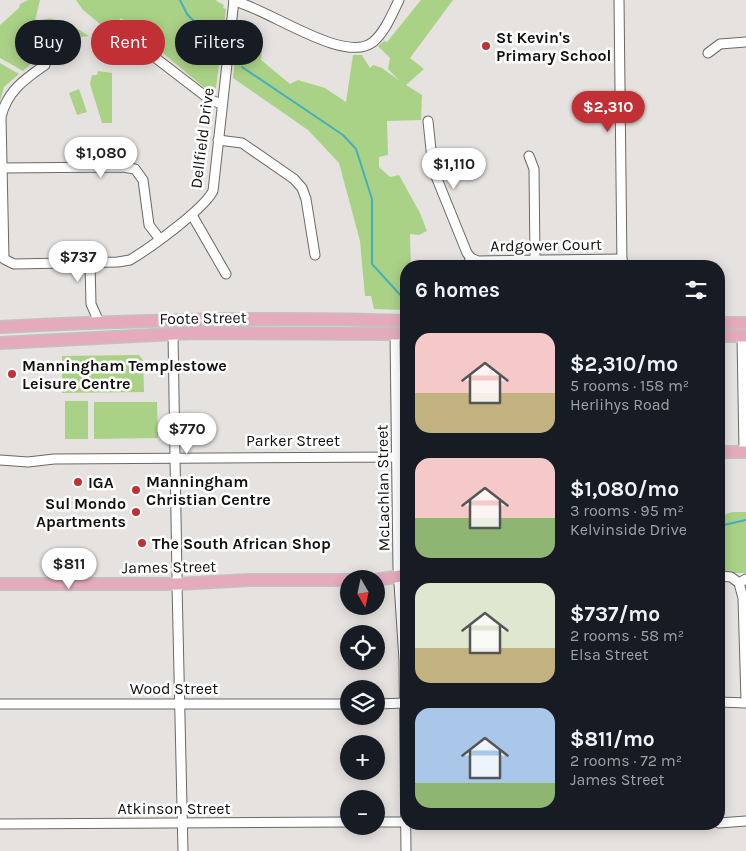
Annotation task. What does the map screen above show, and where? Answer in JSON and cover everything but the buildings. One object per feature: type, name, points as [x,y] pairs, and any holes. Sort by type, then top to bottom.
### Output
[{"type":"main road","name":"Foote Street","points":[[0,327],[172,319],[331,318],[400,321]]},
{"type":"main road","points":[[172,319],[173,334]]},
{"type":"main road","points":[[725,323],[746,323]]},
{"type":"main road","name":"Foote Street","points":[[0,343],[173,334],[400,334]]},
{"type":"main road","points":[[725,336],[744,336]]},
{"type":"main road","points":[[725,452],[745,452]]},
{"type":"main road","points":[[385,579],[400,576]]},
{"type":"main road","name":"James Street","points":[[5,580],[340,580]]},
{"type":"street","points":[[234,0],[250,4],[328,42],[358,48],[374,41],[400,0]]},
{"type":"street","name":"Dellfield Drive","points":[[2,168],[3,255],[6,262],[14,264],[90,263],[130,260],[192,214],[208,200],[213,191],[234,0]]},
{"type":"street","points":[[619,0],[622,260]]},
{"type":"street","points":[[708,53],[720,44],[746,42]]},
{"type":"street","points":[[44,65],[16,87],[3,107],[1,117],[2,168],[123,167],[135,169],[143,180],[149,225],[159,238]]},
{"type":"street","points":[[165,65],[209,99],[222,104]]},
{"type":"street","name":"Ardgower Court","points":[[428,121],[431,160],[469,260]]},
{"type":"street","points":[[218,140],[242,143],[298,183],[306,198],[315,255]]},
{"type":"street","points":[[529,156],[534,169],[535,260]]},
{"type":"street","points":[[192,214],[226,274]]},
{"type":"street","points":[[90,263],[93,322],[90,339]]},
{"type":"street","points":[[173,334],[182,851]]},
{"type":"street","points":[[744,336],[745,452]]},
{"type":"street","name":"Parker Street","points":[[0,460],[28,462],[45,459],[175,457],[400,457]]},
{"type":"street","points":[[725,576],[742,581],[746,701],[725,702]]},
{"type":"street","points":[[385,704],[400,703]]},
{"type":"street","name":"Wood Street","points":[[0,704],[340,704]]},
{"type":"street","points":[[725,823],[746,821]]},
{"type":"street","name":"Atkinson Street","points":[[0,824],[340,822]]},
{"type":"street","points":[[385,822],[400,822]]},
{"type":"street","name":"McLachlan Street","points":[[406,830],[406,851]]},
{"type":"green space","points":[[28,0],[40,0],[35,20],[15,20],[15,65],[30,65],[23,71],[0,58],[0,25],[19,8],[20,4]]},
{"type":"green space","points":[[76,0],[215,0],[224,5],[223,8],[226,9],[225,20],[175,20],[175,63],[165,55],[165,20],[123,20],[121,18],[119,20],[95,20],[83,10]]},
{"type":"green space","points":[[421,0],[453,0],[410,58],[424,69],[406,85],[422,95],[421,120],[387,121],[388,155],[379,157],[379,167],[390,177],[399,175],[420,213],[427,231],[419,235],[410,234],[411,260],[400,260],[400,310],[374,309],[371,296],[365,296],[360,241],[339,163],[308,130],[233,78],[234,65],[263,65],[263,62],[290,84],[298,80],[325,88],[346,102],[353,55],[362,55],[370,68],[373,65],[382,68],[400,81],[388,69],[390,58],[378,46],[384,41],[387,42]]},
{"type":"green space","points":[[50,18],[56,20],[40,20]]},
{"type":"green space","points":[[81,31],[89,36],[81,37]]},
{"type":"green space","points":[[0,63],[19,74],[4,87],[0,101]]},
{"type":"green space","points":[[177,65],[219,65],[216,88],[212,91],[207,90]]},
{"type":"green space","points":[[98,71],[112,73],[112,123],[102,123],[90,84],[92,75],[97,75]]},
{"type":"green space","points":[[79,89],[87,112],[77,115],[69,93]]},
{"type":"green space","points":[[139,355],[143,360],[144,392],[62,393],[62,356]]},
{"type":"green space","points":[[65,401],[88,401],[88,439],[65,439]]},
{"type":"green space","points":[[94,402],[157,402],[158,438],[94,439]]},
{"type":"green space","points":[[746,512],[746,573],[725,573],[725,514]]},
{"type":"waterway","points":[[180,0],[187,14],[193,20]]},
{"type":"waterway","points":[[242,67],[343,135],[356,149],[372,199],[372,264],[400,295]]},
{"type":"waterway","points":[[725,525],[746,520]]},
{"type":"place","name":"St Kevin's Primary School","points":[[486,46]]},
{"type":"place","name":"Manningham Templestowe Leisure Centre","points":[[12,374]]},
{"type":"place","name":"IGA","points":[[78,482]]},
{"type":"place","name":"Manningham Christian Centre","points":[[136,490]]},
{"type":"place","name":"Sul Mondo Apartments","points":[[136,512]]},
{"type":"place","name":"The South African Shop","points":[[142,543]]}]
